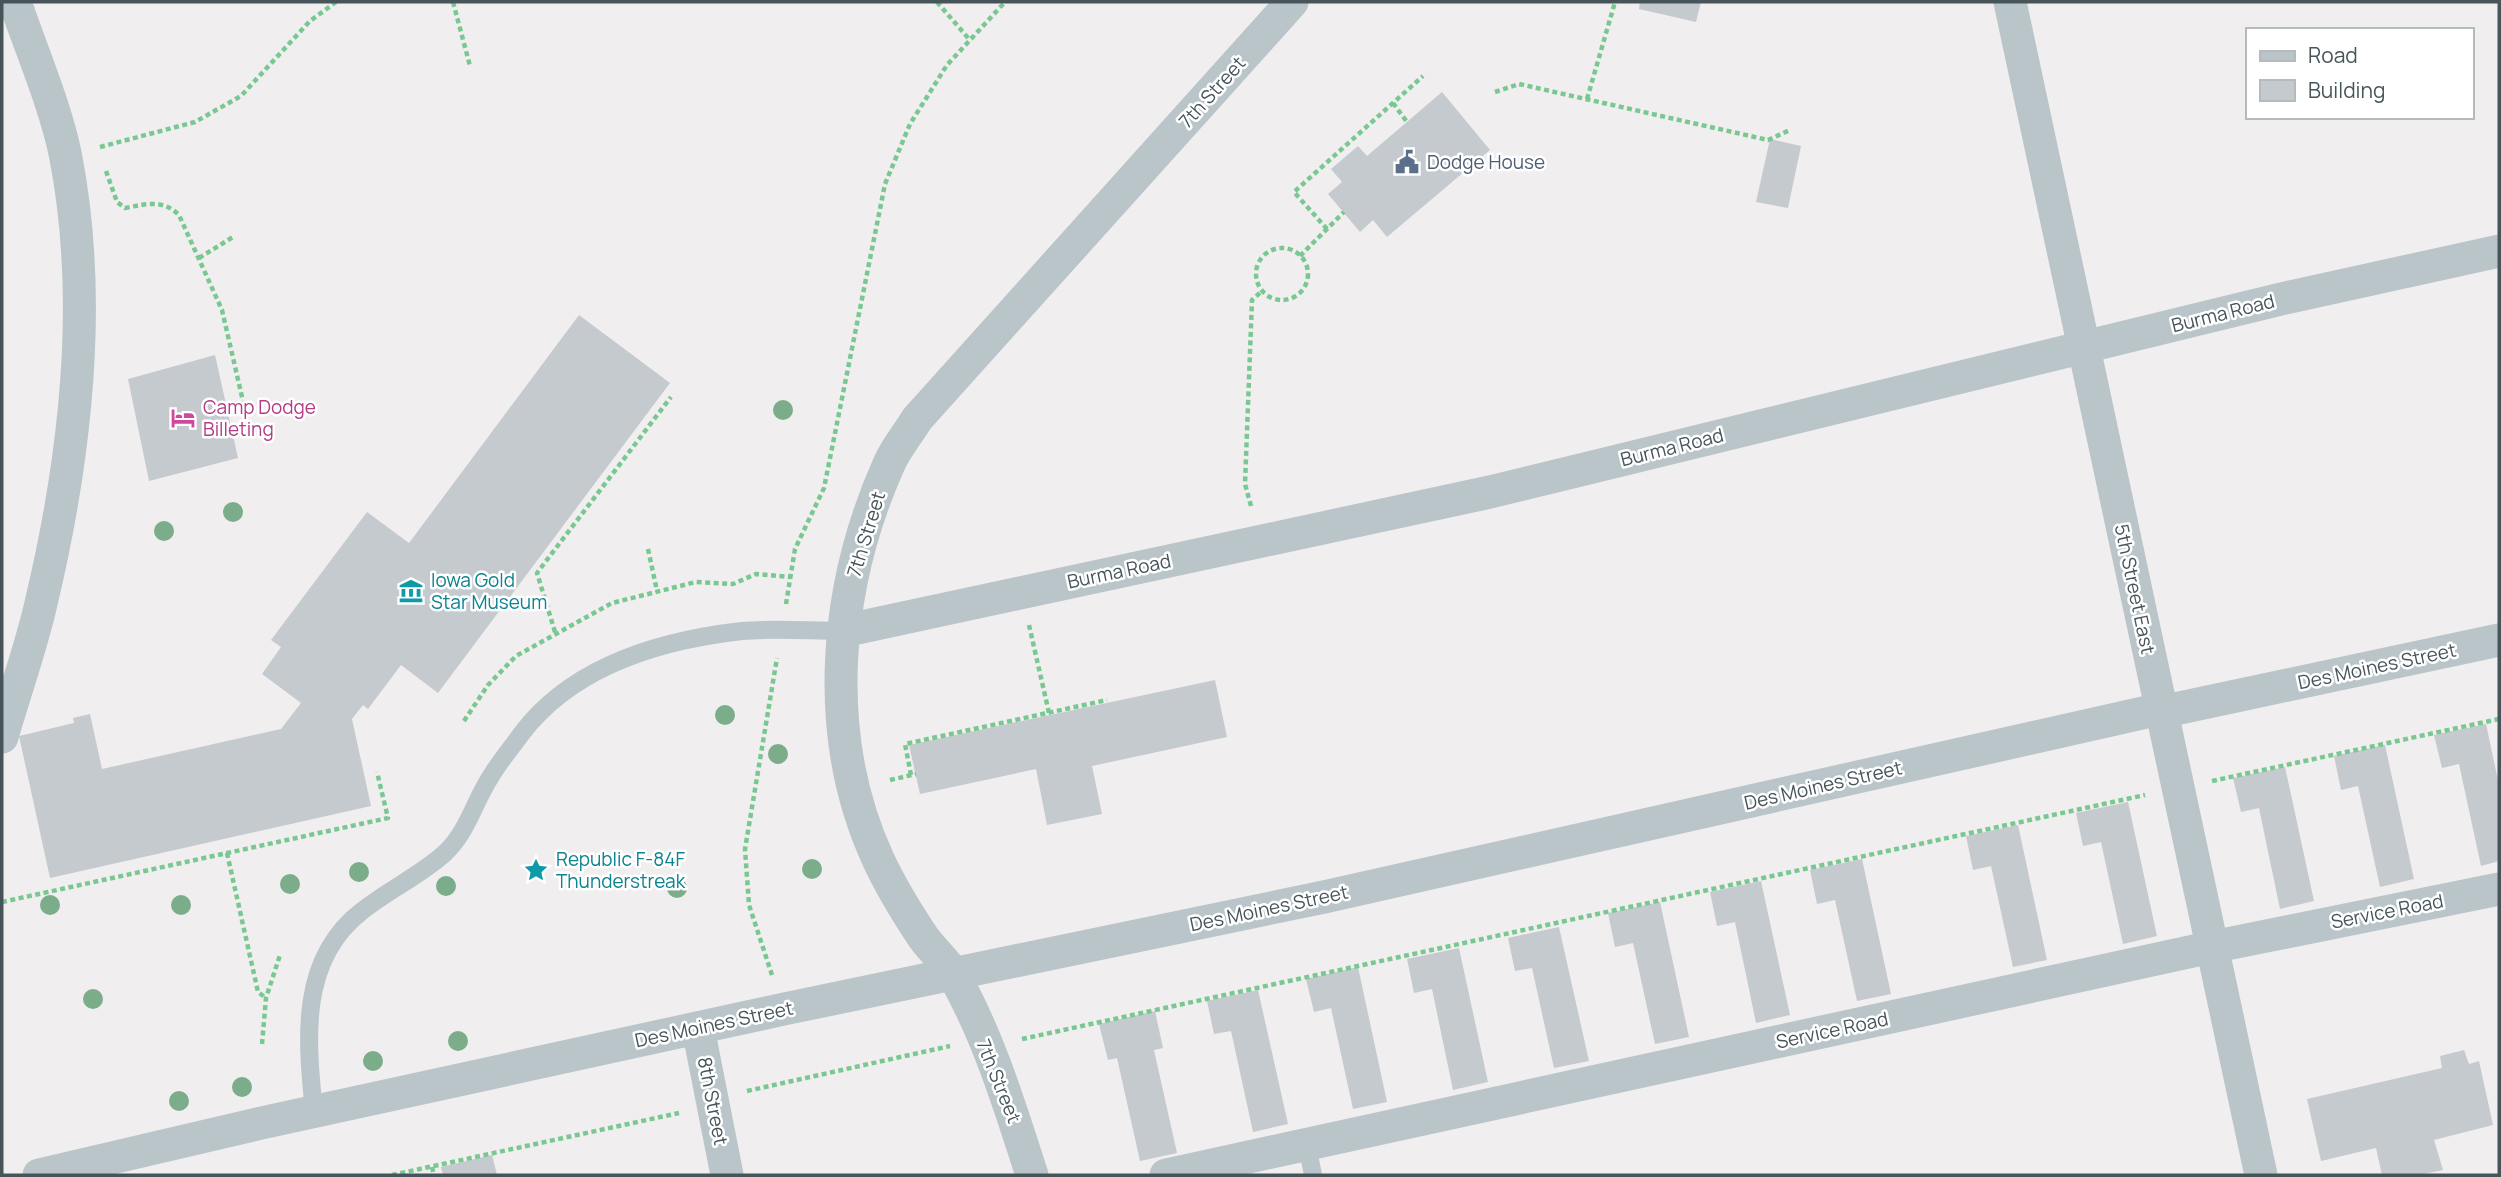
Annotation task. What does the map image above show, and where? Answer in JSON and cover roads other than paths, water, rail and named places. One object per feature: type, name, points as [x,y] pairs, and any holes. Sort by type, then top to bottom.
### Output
[{"type":"street","points":[[2,737],[42,601],[65,487],[78,346],[79,267],[65,152],[15,2]]},
{"type":"street","name":"7th Street","points":[[1032,1175],[1008,1094],[952,973],[923,937],[878,859],[852,779],[842,718],[843,631],[858,550],[890,463],[917,419],[1292,2]]},
{"type":"street","name":"5th Street East","points":[[2010,2],[2260,1175]]},
{"type":"street","name":"Burma Road","points":[[843,631],[1490,492],[2083,347],[2499,251]]},
{"type":"street","name":"Des Moines Street","points":[[39,1175],[784,1009],[1324,897],[2147,712],[2161,712],[2499,640]]},
{"type":"street","name":"Service Road","points":[[1166,1175],[1310,1160],[2212,947],[2499,889]]},
{"type":"street","name":"8th Street","points":[[698,1028],[727,1175]]},
{"type":"lane","points":[[314,1112],[307,1035],[312,995],[328,951],[359,912],[445,853],[469,823],[489,777],[535,716],[582,682],[625,656],[743,631],[843,631]]},
{"type":"place","name":"Dodge House","points":[[1407,162]]},
{"type":"place","name":"Camp Dodge Billeting","points":[[183,418]]},
{"type":"place","name":"Iowa Gold Star Museum","points":[[411,591]]},
{"type":"place","name":"Republic F-84F Thunderstreak","points":[[536,870]]}]
